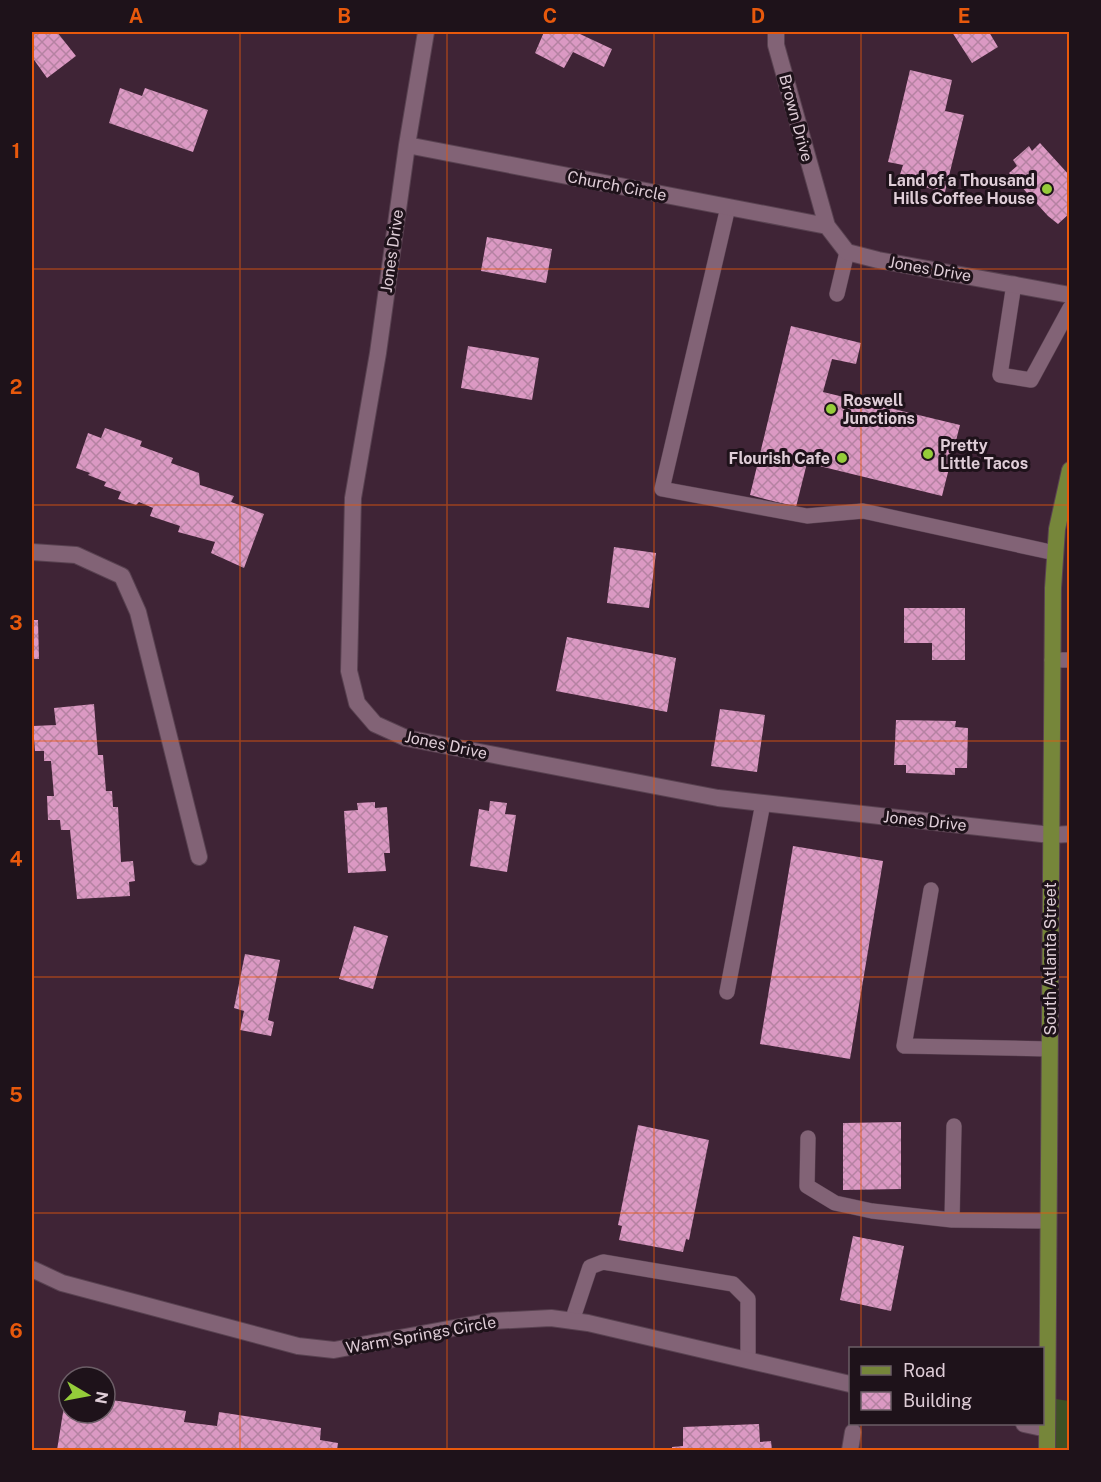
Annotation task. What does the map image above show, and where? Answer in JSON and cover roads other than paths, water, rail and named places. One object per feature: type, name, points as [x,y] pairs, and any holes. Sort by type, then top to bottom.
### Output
[{"type":"main road","name":"South Atlanta Street","points":[[1047,1450],[1052,660],[1057,529],[1070,470]]},
{"type":"street","name":"Jones Drive","points":[[423,32],[378,353],[352,498],[349,671],[357,703],[375,724],[406,738],[718,798],[1051,835],[1070,834]]},
{"type":"street","points":[[762,32],[776,38]]},
{"type":"street","name":"Brown Drive","points":[[776,38],[827,226]]},
{"type":"street","name":"Church Circle","points":[[407,146],[827,226]]},
{"type":"street","points":[[827,226],[847,252]]},
{"type":"street","name":"Jones Drive","points":[[847,252],[878,260],[1070,294]]},
{"type":"street","points":[[32,552],[76,555],[122,576],[138,612],[199,857]]},
{"type":"street","name":"Warm Springs Circle","points":[[32,1269],[62,1283],[298,1346],[334,1350],[492,1320],[551,1318],[849,1384]]},
{"type":"street","points":[[1028,1425],[1047,1429]]},
{"type":"street","points":[[850,1450],[853,1432]]},
{"type":"lane","points":[[728,207],[662,489],[807,516],[863,511],[1055,553]]},
{"type":"lane","points":[[837,294],[847,252]]},
{"type":"lane","points":[[1014,284],[1000,375],[1031,380],[1070,308]]},
{"type":"lane","points":[[1052,660],[1070,660]]},
{"type":"lane","points":[[727,992],[763,803]]},
{"type":"lane","points":[[931,890],[904,1046],[1049,1049]]},
{"type":"lane","points":[[952,1220],[954,1126]]},
{"type":"lane","points":[[808,1138],[807,1186],[835,1203],[872,1211],[952,1220],[1048,1221]]},
{"type":"lane","points":[[572,1321],[590,1267],[603,1262],[733,1284],[748,1299],[748,1360]]},
{"type":"place","name":"Land of a Thousand Hills Coffee House","points":[[1047,189]]},
{"type":"place","name":"Roswell Junctions","points":[[831,409]]},
{"type":"place","name":"Pretty Little Tacos","points":[[928,454]]},
{"type":"place","name":"Flourish Cafe","points":[[842,458]]}]
